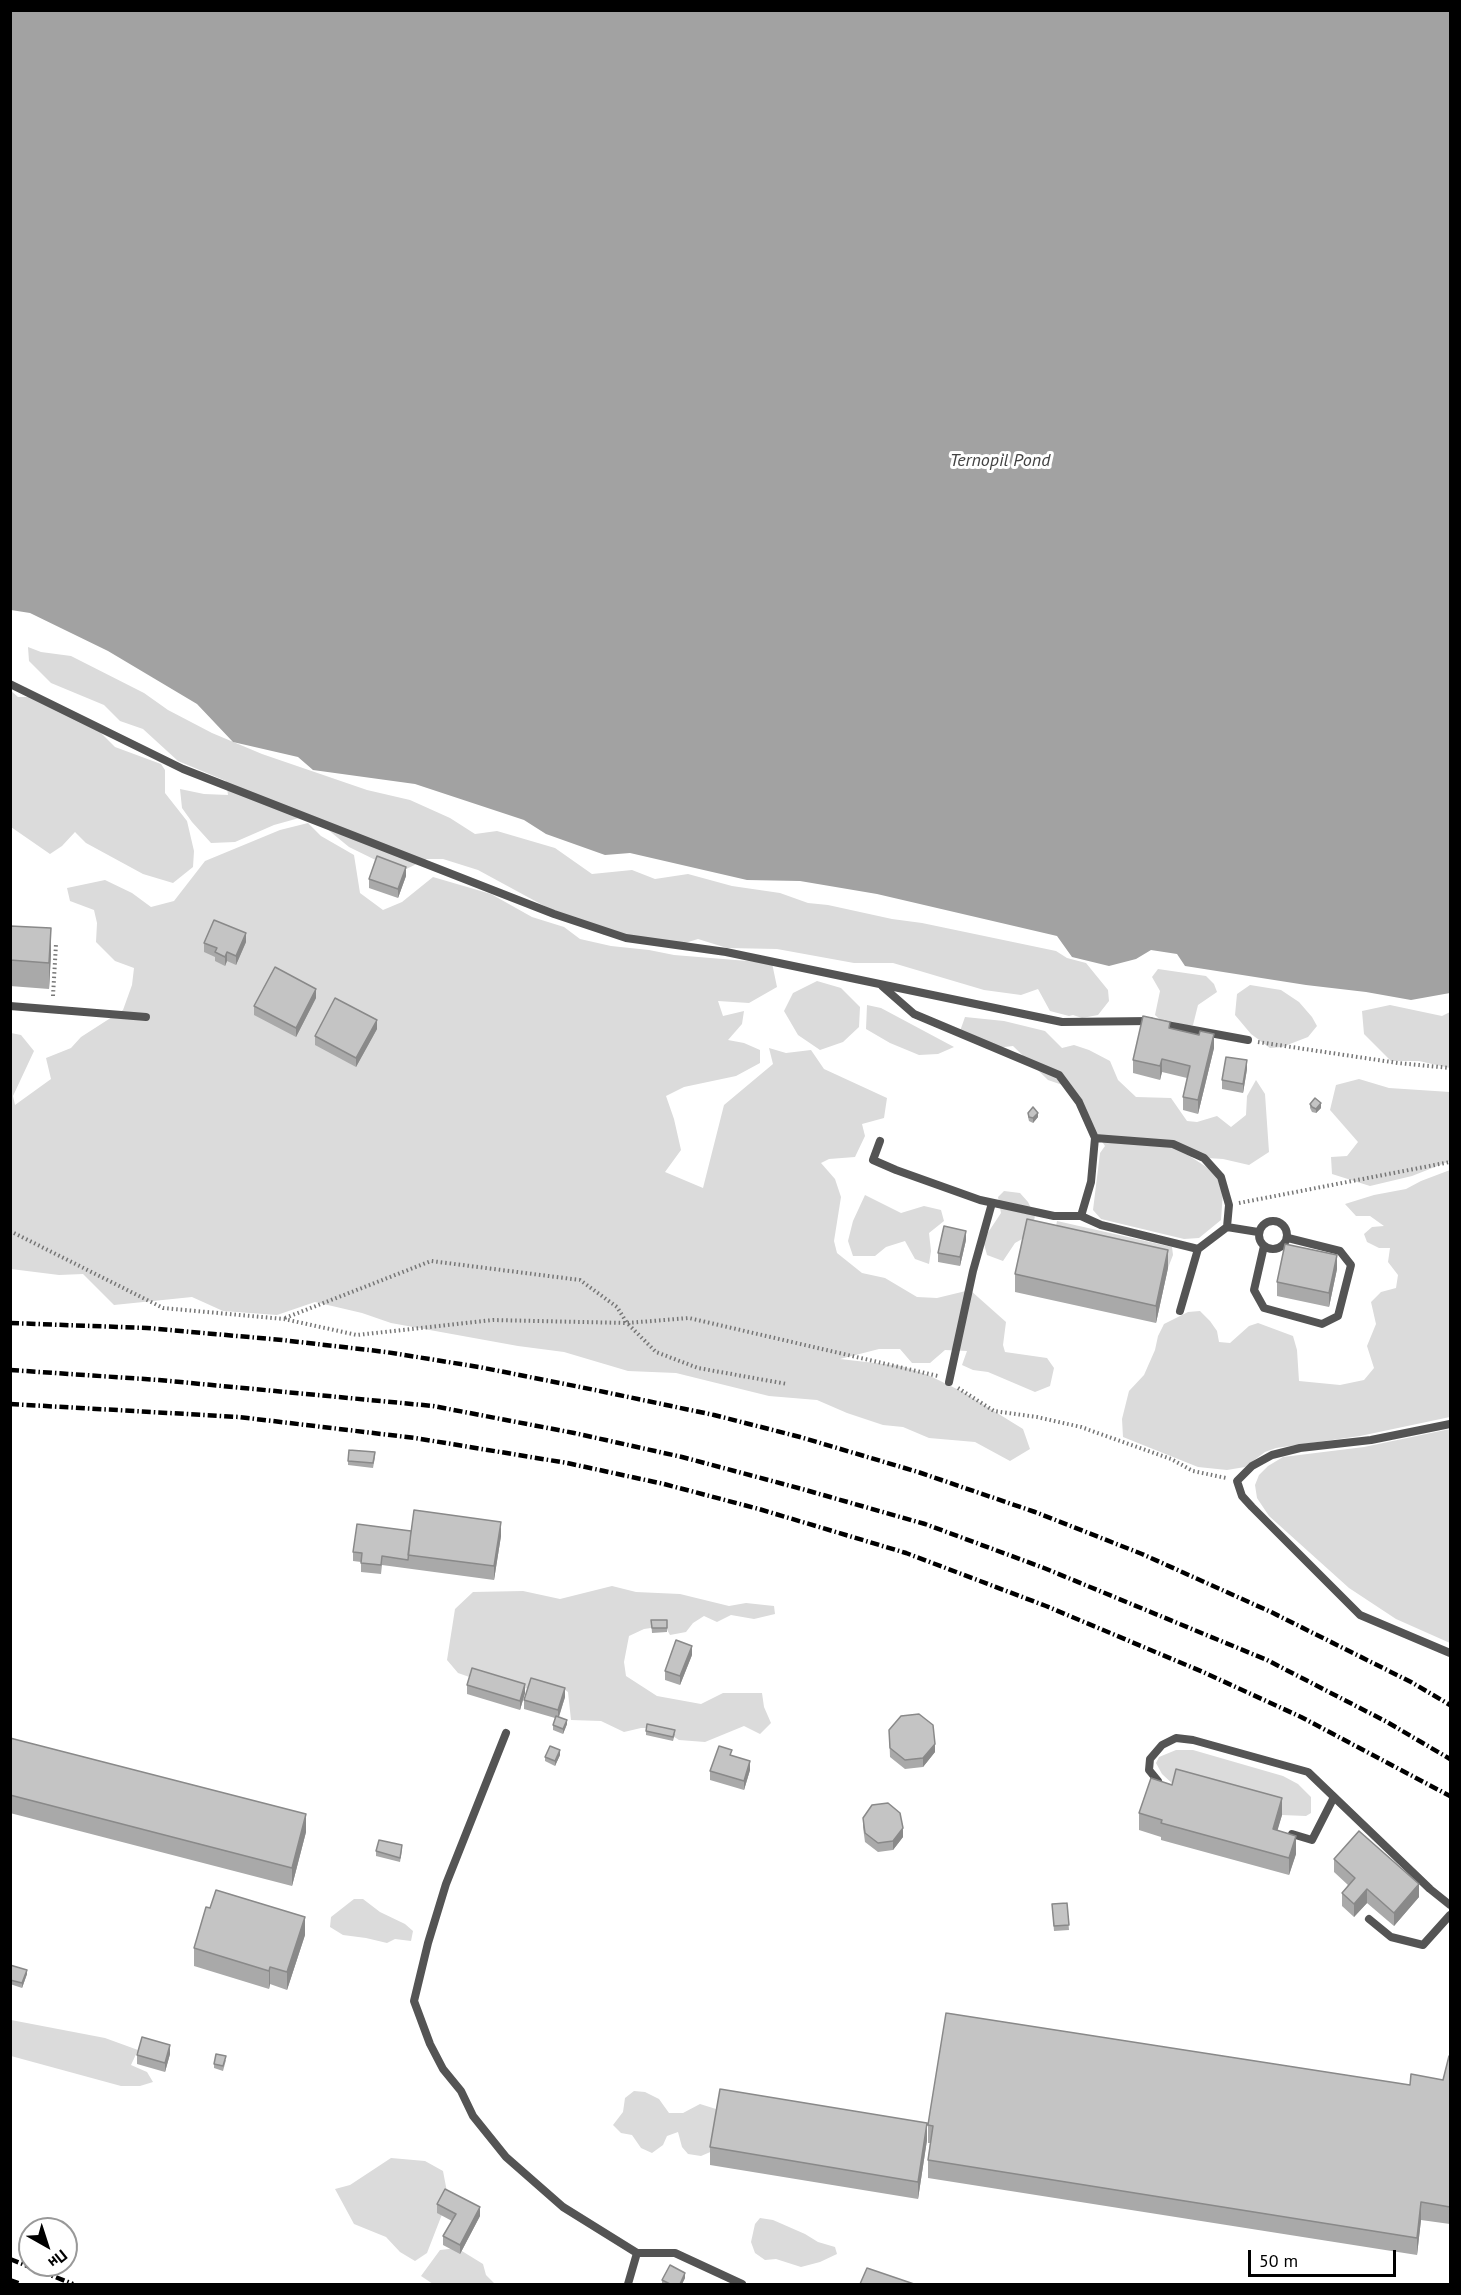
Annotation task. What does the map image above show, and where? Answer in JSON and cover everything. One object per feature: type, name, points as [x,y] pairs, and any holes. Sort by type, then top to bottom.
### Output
[{"type":"lane","points":[[10,684],[183,769],[554,914],[626,938],[726,952],[1062,1022],[1145,1020],[1248,1040]]},
{"type":"lane","points":[[881,986],[914,1014],[1059,1075],[1079,1102],[1095,1138],[1091,1182],[1081,1216]]},
{"type":"lane","points":[[10,1005],[146,1017]]},
{"type":"lane","points":[[1095,1138],[1173,1144],[1204,1158],[1221,1177],[1229,1205],[1227,1227]]},
{"type":"lane","points":[[880,1141],[873,1160],[992,1203],[1054,1216],[1081,1216],[1101,1225],[1198,1249]]},
{"type":"lane","points":[[949,1382],[992,1203]]},
{"type":"lane","points":[[1276,1220],[1286,1226],[1288,1238],[1282,1248],[1270,1250],[1261,1244],[1258,1232],[1264,1222],[1276,1220]]},
{"type":"lane","points":[[1180,1311],[1198,1249],[1227,1227],[1258,1232]]},
{"type":"lane","points":[[1264,1246],[1254,1290],[1264,1308],[1322,1324],[1338,1316],[1351,1265],[1340,1251],[1288,1238]]},
{"type":"lane","points":[[1450,1424],[1371,1440],[1300,1448],[1272,1455],[1252,1466],[1237,1481],[1242,1496],[1360,1615],[1450,1653]]},
{"type":"lane","points":[[506,1733],[446,1884],[428,1943],[414,2001],[430,2044],[443,2068],[461,2091],[473,2116],[506,2157],[563,2207],[637,2253],[675,2253],[742,2284]]},
{"type":"lane","points":[[1158,1781],[1149,1770],[1150,1759],[1162,1745],[1176,1738],[1308,1772],[1450,1905]]},
{"type":"lane","points":[[1292,1834],[1312,1840],[1334,1797]]},
{"type":"lane","points":[[1369,1919],[1392,1937],[1423,1946],[1450,1915]]},
{"type":"lane","points":[[628,2284],[637,2253]]},
{"type":"path","points":[[53,1009],[56,944]]},
{"type":"path","points":[[1248,1040],[1398,1063],[1450,1068]]},
{"type":"path","points":[[1229,1205],[1450,1162]]},
{"type":"path","points":[[10,1231],[163,1308],[284,1319],[357,1335],[493,1320],[627,1323],[689,1318],[940,1377],[993,1411],[1037,1417],[1080,1427],[1171,1459],[1193,1471],[1237,1481]]},
{"type":"path","points":[[284,1319],[431,1261],[580,1280],[617,1307],[627,1323],[656,1352],[698,1368],[787,1384]]},
{"type":"shaded area","points":[[28,647],[41,652],[71,656],[144,693],[168,710],[212,733],[262,754],[367,790],[410,800],[450,818],[475,834],[497,831],[555,848],[592,874],[632,870],[655,879],[688,874],[732,886],[780,893],[808,903],[922,923],[1056,951],[1067,958],[1086,963],[1108,990],[1109,1001],[1098,1015],[1082,1018],[1050,1011],[1038,989],[1021,995],[984,990],[893,963],[854,963],[777,949],[727,948],[698,939],[672,947],[633,936],[604,935],[478,870],[443,859],[427,859],[400,872],[349,847],[310,815],[274,825],[235,842],[211,843],[182,808],[180,789],[204,794],[228,795],[226,781],[178,761],[143,729],[120,721],[104,705],[51,683],[29,661]]},
{"type":"shaded area","points":[[10,690],[18,697],[31,697],[96,728],[115,747],[161,764],[165,770],[165,793],[187,821],[194,851],[193,867],[173,883],[143,874],[86,843],[75,832],[62,846],[50,854],[11,827]]},
{"type":"shaded area","points":[[308,823],[321,836],[354,855],[360,893],[383,910],[402,902],[433,877],[491,894],[532,917],[564,927],[580,939],[674,955],[772,963],[777,987],[749,1003],[718,1001],[723,1016],[744,1011],[742,1024],[728,1040],[744,1043],[760,1050],[760,1063],[736,1076],[684,1087],[666,1096],[681,1150],[665,1172],[703,1188],[724,1105],[773,1064],[769,1048],[786,1053],[811,1050],[824,1069],[887,1098],[884,1118],[862,1124],[865,1136],[855,1157],[829,1159],[821,1163],[835,1179],[841,1197],[834,1241],[837,1253],[862,1273],[885,1278],[917,1297],[937,1298],[970,1290],[1006,1322],[1003,1345],[1005,1352],[1047,1358],[1054,1368],[1050,1386],[1035,1392],[988,1372],[973,1370],[962,1365],[967,1351],[945,1350],[930,1363],[912,1363],[900,1349],[879,1349],[840,1359],[901,1366],[928,1375],[963,1392],[1023,1429],[1030,1449],[1010,1461],[975,1442],[929,1438],[903,1427],[883,1425],[847,1413],[817,1400],[769,1396],[676,1373],[628,1371],[564,1352],[391,1323],[362,1313],[315,1302],[277,1315],[223,1311],[192,1297],[114,1305],[83,1274],[59,1275],[11,1269],[11,1033],[21,1035],[34,1051],[13,1096],[15,1105],[51,1079],[46,1058],[71,1048],[81,1037],[123,1010],[132,985],[134,968],[115,961],[96,942],[97,923],[94,910],[70,901],[67,888],[105,880],[132,893],[151,907],[174,901],[205,861],[280,830]]},
{"type":"shaded area","points":[[1158,969],[1206,976],[1214,984],[1217,992],[1198,1005],[1193,1025],[1170,1029],[1155,1015],[1160,991],[1152,977]]},
{"type":"shaded area","points":[[817,981],[841,988],[860,1007],[859,1027],[843,1042],[820,1050],[798,1035],[784,1011],[793,993]]},
{"type":"shaded area","points":[[1250,985],[1281,990],[1299,1002],[1317,1026],[1308,1037],[1282,1047],[1270,1048],[1251,1034],[1235,1015],[1237,994]]},
{"type":"shaded area","points":[[867,1005],[881,1008],[954,1047],[938,1054],[919,1055],[890,1043],[866,1029]]},
{"type":"shaded area","points":[[1390,1005],[1442,1016],[1450,1012],[1450,1068],[1419,1061],[1391,1061],[1364,1034],[1362,1011]]},
{"type":"shaded area","points":[[965,1017],[1004,1021],[1045,1031],[1062,1048],[1074,1045],[1089,1050],[1110,1061],[1118,1080],[1136,1097],[1171,1098],[1187,1121],[1197,1122],[1217,1116],[1231,1127],[1246,1115],[1247,1096],[1256,1080],[1265,1094],[1269,1152],[1249,1165],[1223,1159],[1191,1157],[1218,1178],[1223,1192],[1221,1220],[1199,1238],[1184,1239],[1101,1219],[1093,1210],[1100,1153],[1105,1146],[1094,1130],[1074,1089],[1048,1080],[1013,1046],[987,1049],[959,1034]]},
{"type":"shaded area","points":[[1359,1079],[1389,1088],[1450,1092],[1450,1161],[1412,1176],[1370,1186],[1332,1174],[1331,1157],[1347,1156],[1358,1142],[1330,1110],[1336,1085]]},
{"type":"shaded area","points":[[1450,1170],[1450,1417],[1360,1436],[1276,1448],[1265,1452],[1245,1467],[1227,1470],[1198,1467],[1123,1437],[1122,1419],[1129,1391],[1144,1375],[1164,1324],[1188,1312],[1200,1311],[1217,1331],[1219,1342],[1230,1343],[1249,1326],[1258,1323],[1293,1336],[1297,1350],[1299,1381],[1340,1385],[1364,1380],[1374,1368],[1367,1346],[1376,1324],[1371,1302],[1381,1292],[1396,1288],[1398,1275],[1388,1262],[1390,1248],[1379,1248],[1367,1242],[1364,1234],[1372,1227],[1384,1226],[1370,1216],[1356,1216],[1345,1204],[1374,1195],[1406,1189]]},
{"type":"shaded area","points":[[1004,1191],[1020,1193],[1035,1216],[1031,1234],[1015,1243],[1003,1261],[987,1255],[983,1240],[1001,1213],[998,1197]]},
{"type":"shaded area","points":[[865,1195],[901,1213],[924,1206],[941,1210],[944,1221],[929,1233],[931,1251],[929,1264],[915,1259],[905,1241],[886,1247],[875,1256],[853,1256],[848,1241],[853,1221]]},
{"type":"shaded area","points":[[1057,1221],[1172,1247],[1173,1255],[1168,1268],[1053,1242]]},
{"type":"shaded area","points":[[1450,1429],[1450,1643],[1396,1619],[1349,1588],[1269,1516],[1257,1498],[1255,1485],[1259,1475],[1268,1466],[1283,1457],[1364,1447]]},
{"type":"shaded area","points":[[612,1586],[636,1592],[680,1594],[729,1606],[746,1603],[774,1606],[775,1614],[754,1619],[731,1615],[717,1622],[704,1616],[693,1623],[686,1632],[670,1635],[665,1626],[644,1629],[629,1636],[624,1662],[626,1676],[657,1696],[701,1704],[723,1693],[762,1693],[764,1707],[771,1723],[760,1734],[744,1726],[705,1742],[679,1740],[665,1731],[653,1728],[624,1732],[601,1721],[571,1720],[568,1692],[557,1685],[520,1689],[498,1687],[458,1673],[447,1660],[455,1609],[473,1592],[523,1591],[560,1599]]},
{"type":"shaded area","points":[[1176,1750],[1193,1750],[1283,1776],[1298,1784],[1311,1797],[1311,1813],[1306,1816],[1282,1815],[1176,1787],[1162,1774],[1156,1763],[1159,1757]]},
{"type":"shaded area","points":[[354,1899],[363,1899],[380,1912],[405,1924],[413,1931],[411,1941],[395,1939],[387,1943],[343,1935],[330,1927],[331,1917]]},
{"type":"shaded area","points":[[11,2020],[105,2038],[138,2050],[131,2065],[147,2072],[153,2082],[140,2086],[121,2086],[11,2056]]},
{"type":"shaded area","points":[[634,2091],[645,2092],[659,2099],[669,2113],[683,2113],[700,2104],[716,2109],[723,2124],[715,2150],[701,2156],[688,2154],[682,2147],[678,2132],[667,2136],[663,2145],[652,2153],[641,2148],[632,2135],[621,2133],[613,2125],[623,2112],[625,2098]]},
{"type":"shaded area","points":[[391,2158],[425,2161],[443,2171],[447,2192],[446,2204],[427,2253],[415,2261],[400,2252],[386,2237],[354,2224],[335,2189],[350,2185]]},
{"type":"shaded area","points":[[760,2218],[773,2220],[818,2242],[835,2247],[837,2254],[801,2267],[776,2259],[765,2260],[755,2253],[751,2242],[755,2224]]},
{"type":"shaded area","points":[[457,2248],[483,2264],[486,2275],[495,2284],[433,2284],[421,2276],[440,2250]]},
{"type":"water","name":"Ternopil Pond","points":[[11,10],[1450,11],[1450,993],[1411,1000],[1306,985],[1185,966],[1177,954],[1151,950],[1136,959],[1109,966],[1072,957],[1057,936],[877,894],[800,881],[747,880],[630,853],[605,855],[546,834],[524,820],[415,784],[313,770],[298,757],[233,742],[197,704],[108,651],[30,613],[11,610]]},
{"type":"building","points":[[377,856],[406,867],[398,889],[369,879]]},
{"type":"building","points":[[214,920],[246,933],[236,956],[227,952],[225,957],[215,952],[217,948],[204,943]]},
{"type":"building","points":[[10,926],[51,928],[49,963],[10,960]]},
{"type":"building","points":[[275,967],[316,989],[296,1028],[254,1006]]},
{"type":"building","points":[[335,998],[377,1020],[356,1058],[315,1036]]},
{"type":"building","points":[[1143,1016],[1170,1022],[1169,1028],[1199,1035],[1200,1031],[1214,1034],[1198,1100],[1183,1097],[1190,1066],[1162,1059],[1160,1066],[1133,1060]]},
{"type":"building","points":[[1226,1057],[1247,1060],[1243,1084],[1222,1080]]},
{"type":"building","points":[[1315,1098],[1321,1103],[1316,1109],[1310,1104]]},
{"type":"building","points":[[1033,1107],[1038,1113],[1033,1118],[1029,1117],[1028,1113]]},
{"type":"building","points":[[1027,1219],[1168,1250],[1156,1306],[1015,1274]]},
{"type":"building","points":[[944,1226],[966,1231],[960,1257],[938,1253]]},
{"type":"building","points":[[1285,1244],[1337,1255],[1329,1293],[1277,1282]]},
{"type":"building","points":[[349,1450],[375,1452],[373,1463],[348,1461]]},
{"type":"building","points":[[414,1510],[501,1522],[494,1566],[408,1555]]},
{"type":"building","points":[[357,1524],[411,1531],[408,1560],[382,1556],[381,1565],[361,1563],[362,1553],[353,1552]]},
{"type":"building","points":[[651,1620],[667,1620],[667,1628],[652,1628]]},
{"type":"building","points":[[676,1640],[692,1646],[680,1676],[665,1671]]},
{"type":"building","points":[[472,1668],[525,1684],[520,1701],[467,1685]]},
{"type":"building","points":[[531,1678],[565,1688],[558,1710],[524,1700]]},
{"type":"building","points":[[919,1714],[933,1725],[935,1744],[923,1758],[905,1760],[890,1748],[889,1730],[901,1716]]},
{"type":"building","points":[[556,1716],[567,1720],[563,1729],[553,1725]]},
{"type":"building","points":[[647,1724],[675,1730],[673,1737],[646,1731]]},
{"type":"building","points":[[10,1738],[306,1814],[292,1868],[10,1795]]},
{"type":"building","points":[[550,1746],[560,1750],[555,1761],[545,1757]]},
{"type":"building","points":[[719,1746],[732,1750],[730,1755],[750,1761],[744,1781],[710,1771]]},
{"type":"building","points":[[1176,1769],[1282,1798],[1273,1829],[1296,1836],[1289,1858],[1161,1823],[1162,1820],[1139,1813],[1151,1778],[1172,1785]]},
{"type":"building","points":[[888,1803],[900,1813],[903,1828],[893,1841],[878,1843],[865,1833],[863,1818],[872,1805]]},
{"type":"building","points":[[1359,1831],[1419,1884],[1394,1913],[1367,1889],[1354,1904],[1342,1893],[1355,1878],[1334,1859]]},
{"type":"building","points":[[379,1840],[402,1845],[400,1858],[376,1851]]},
{"type":"building","points":[[216,1890],[305,1917],[287,1972],[270,1967],[269,1971],[194,1948],[206,1907],[210,1908]]},
{"type":"building","points":[[1067,1903],[1069,1925],[1054,1926],[1052,1904]]},
{"type":"building","points":[[10,1965],[27,1970],[22,1983],[10,1980]]},
{"type":"building","points":[[946,2013],[1410,2085],[1411,2074],[1443,2080],[1450,2056],[1450,2207],[1421,2202],[1417,2238],[928,2160],[933,2126],[928,2125]]},
{"type":"building","points":[[142,2037],[170,2045],[165,2063],[137,2055]]},
{"type":"building","points":[[216,2054],[226,2056],[223,2066],[214,2064]]},
{"type":"building","points":[[720,2089],[927,2123],[918,2182],[710,2147]]},
{"type":"building","points":[[445,2189],[480,2207],[460,2245],[443,2236],[456,2214],[437,2204]]},
{"type":"building","points":[[670,2265],[685,2273],[680,2284],[670,2284],[662,2280]]},
{"type":"building","points":[[867,2268],[914,2284],[860,2284]]},
{"type":"railway","points":[[10,1323],[147,1328],[386,1352],[479,1367],[595,1390],[714,1415],[800,1437],[918,1472],[1035,1512],[1142,1554],[1271,1612],[1411,1682],[1450,1705]]},
{"type":"railway","points":[[10,1370],[159,1380],[433,1406],[574,1433],[682,1457],[802,1489],[925,1524],[1044,1568],[1267,1660],[1387,1722],[1450,1759]]},
{"type":"railway","points":[[10,1404],[239,1417],[415,1438],[567,1463],[664,1484],[759,1509],[906,1553],[1046,1606],[1203,1672],[1301,1717],[1450,1796]]},
{"type":"railway","points":[[10,2259],[73,2284]]},
{"type":"railway","points":[[10,2280],[21,2284]]}]
